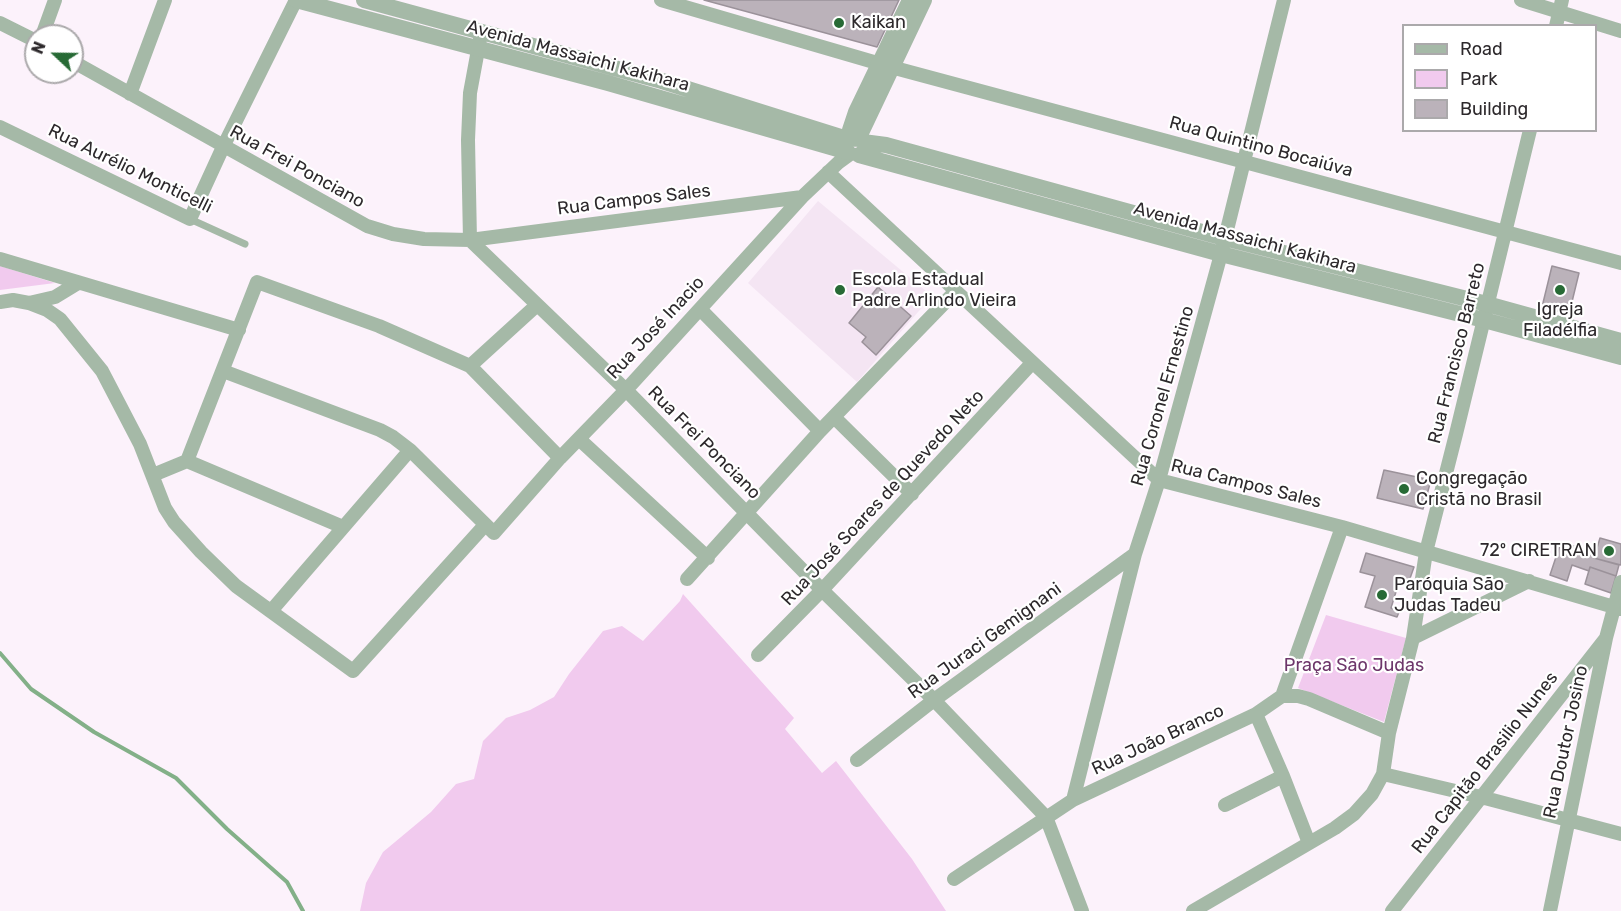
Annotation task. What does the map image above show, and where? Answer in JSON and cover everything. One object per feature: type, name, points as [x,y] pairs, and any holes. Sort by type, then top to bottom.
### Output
[{"type":"street","points":[[46,24],[55,0]]},
{"type":"street","points":[[130,94],[165,0]]},
{"type":"street","points":[[190,219],[296,0]]},
{"type":"street","name":"Avenida Massaichi Kakihara","points":[[296,0],[479,41]]},
{"type":"street","name":"Avenida Massaichi Kakihara","points":[[363,0],[479,41],[608,82],[854,146],[886,145],[1223,246],[1485,312],[1621,341]]},
{"type":"street","name":"Rua Quintino Bocaiúva","points":[[661,0],[885,65],[1621,263]]},
{"type":"street","name":"Rua José Inacio","points":[[271,611],[353,670],[626,390],[802,197],[854,146],[910,0]]},
{"type":"street","name":"Rua José Inacio","points":[[885,65],[924,0]]},
{"type":"street","name":"Rua Coronel Ernestino","points":[[1073,800],[1135,554],[1159,480],[1223,246],[1284,0]]},
{"type":"street","points":[[1521,0],[1596,24]]},
{"type":"street","points":[[0,23],[24,35]]},
{"type":"street","points":[[1597,24],[1621,32]]},
{"type":"street","points":[[470,240],[468,140],[470,93],[479,41]]},
{"type":"street","name":"Rua Frei Ponciano","points":[[84,68],[367,226],[393,234],[424,239],[470,240],[626,390],[822,590],[934,700],[1046,817],[1082,911]]},
{"type":"street","name":"Rua Aurélio Monticelli","points":[[0,127],[190,219]]},
{"type":"street","name":"Rua Francisco Barreto","points":[[1192,911],[1335,828],[1354,814],[1372,794],[1383,774],[1389,733],[1413,638],[1426,552],[1530,132]]},
{"type":"street","name":"Rua Campos Sales","points":[[828,172],[1159,480],[1342,527],[1618,608]]},
{"type":"street","name":"Rua Campos Sales","points":[[470,240],[802,197]]},
{"type":"street","points":[[0,259],[239,330]]},
{"type":"street","points":[[187,461],[257,282],[379,326],[470,366],[560,458]]},
{"type":"street","points":[[28,303],[55,297],[78,283]]},
{"type":"street","points":[[687,579],[820,431],[955,292]]},
{"type":"street","points":[[0,302],[13,300],[28,303],[47,310],[60,319],[102,371],[140,444],[165,508],[174,522],[236,586],[271,611],[410,450]]},
{"type":"street","points":[[470,366],[537,305]]},
{"type":"street","points":[[700,309],[820,431]]},
{"type":"street","name":"Avenida Massaichi Kakihara","points":[[1485,312],[1621,357]]},
{"type":"street","name":"Rua José Soares de Quevedo Neto","points":[[758,656],[912,495],[1032,363]]},
{"type":"street","points":[[223,371],[380,430],[410,450],[489,529]]},
{"type":"street","points":[[834,417],[912,495]]},
{"type":"street","points":[[579,439],[708,558]]},
{"type":"street","points":[[153,475],[187,461],[343,527]]},
{"type":"street","points":[[1342,527],[1282,696],[1309,699],[1389,733]]},
{"type":"street","name":"Rua Juraci Gemignani","points":[[857,760],[934,700],[1135,554]]},
{"type":"street","points":[[1413,638],[1529,581]]},
{"type":"street","name":"Rua Doutor Josino","points":[[1550,911],[1606,638],[1618,608],[1621,582]]},
{"type":"street","name":"Rua Capitão Brasilio Nunes","points":[[1392,911],[1606,638]]},
{"type":"street","name":"Rua João Branco","points":[[954,879],[1073,800],[1256,714],[1282,696]]},
{"type":"street","points":[[1256,714],[1309,843]]},
{"type":"street","points":[[1383,774],[1621,834]]},
{"type":"street","points":[[1224,805],[1283,776]]},
{"type":"lane","name":"Rua Aurélio Monticelli","points":[[190,219],[244,244]]},
{"type":"shaded area","name":"Escola Estadual Padre Arlindo Vieira","points":[[818,201],[932,296],[857,382],[748,283]]},
{"type":"green space","points":[[0,266],[55,283],[0,290]]},
{"type":"green space","points":[[683,594],[794,718],[785,729],[822,773],[836,761],[912,859],[946,911],[360,911],[366,883],[383,852],[431,812],[456,784],[474,779],[483,741],[506,718],[530,710],[554,697],[603,631],[622,626],[643,641],[680,601]]},
{"type":"green space","name":"Praça São Judas","points":[[1326,615],[1406,638],[1384,722],[1298,688]]},
{"type":"building","name":"Kaikan","points":[[704,0],[899,0],[877,47]]},
{"type":"building","name":"Igreja Filadélfia","points":[[1552,266],[1579,273],[1569,314],[1542,307]]},
{"type":"building","points":[[878,287],[911,316],[876,355],[862,342],[866,337],[849,323]]},
{"type":"building","name":"Congregação Cristã no Brasil","points":[[1384,470],[1431,480],[1423,509],[1377,498]]},
{"type":"building","name":"72º CIRETRAN","points":[[1600,538],[1621,544],[1621,565],[1594,558]]},
{"type":"building","points":[[1561,542],[1595,553],[1594,558],[1619,565],[1616,576],[1590,567],[1589,571],[1572,565],[1567,581],[1550,575]]},
{"type":"building","name":"Paróquia São Judas Tadeu","points":[[1366,553],[1414,567],[1408,584],[1399,582],[1391,608],[1399,612],[1397,617],[1365,607],[1375,576],[1360,572]]},
{"type":"building","points":[[1590,567],[1616,576],[1611,593],[1585,584]]},
{"type":"waterway","points":[[0,653],[31,689],[94,732],[176,778],[227,829],[287,882],[303,911]]},
{"type":"place","name":"Kaikan","points":[[839,23]]},
{"type":"place","name":"Escola Estadual Padre Arlindo Vieira","points":[[840,290]]},
{"type":"place","name":"Igreja Filadélfia","points":[[1560,290]]},
{"type":"place","name":"Congregação Cristã no Brasil","points":[[1404,489]]},
{"type":"place","name":"72º CIRETRAN","points":[[1609,551]]},
{"type":"place","name":"Paróquia São Judas Tadeu","points":[[1382,595]]}]
